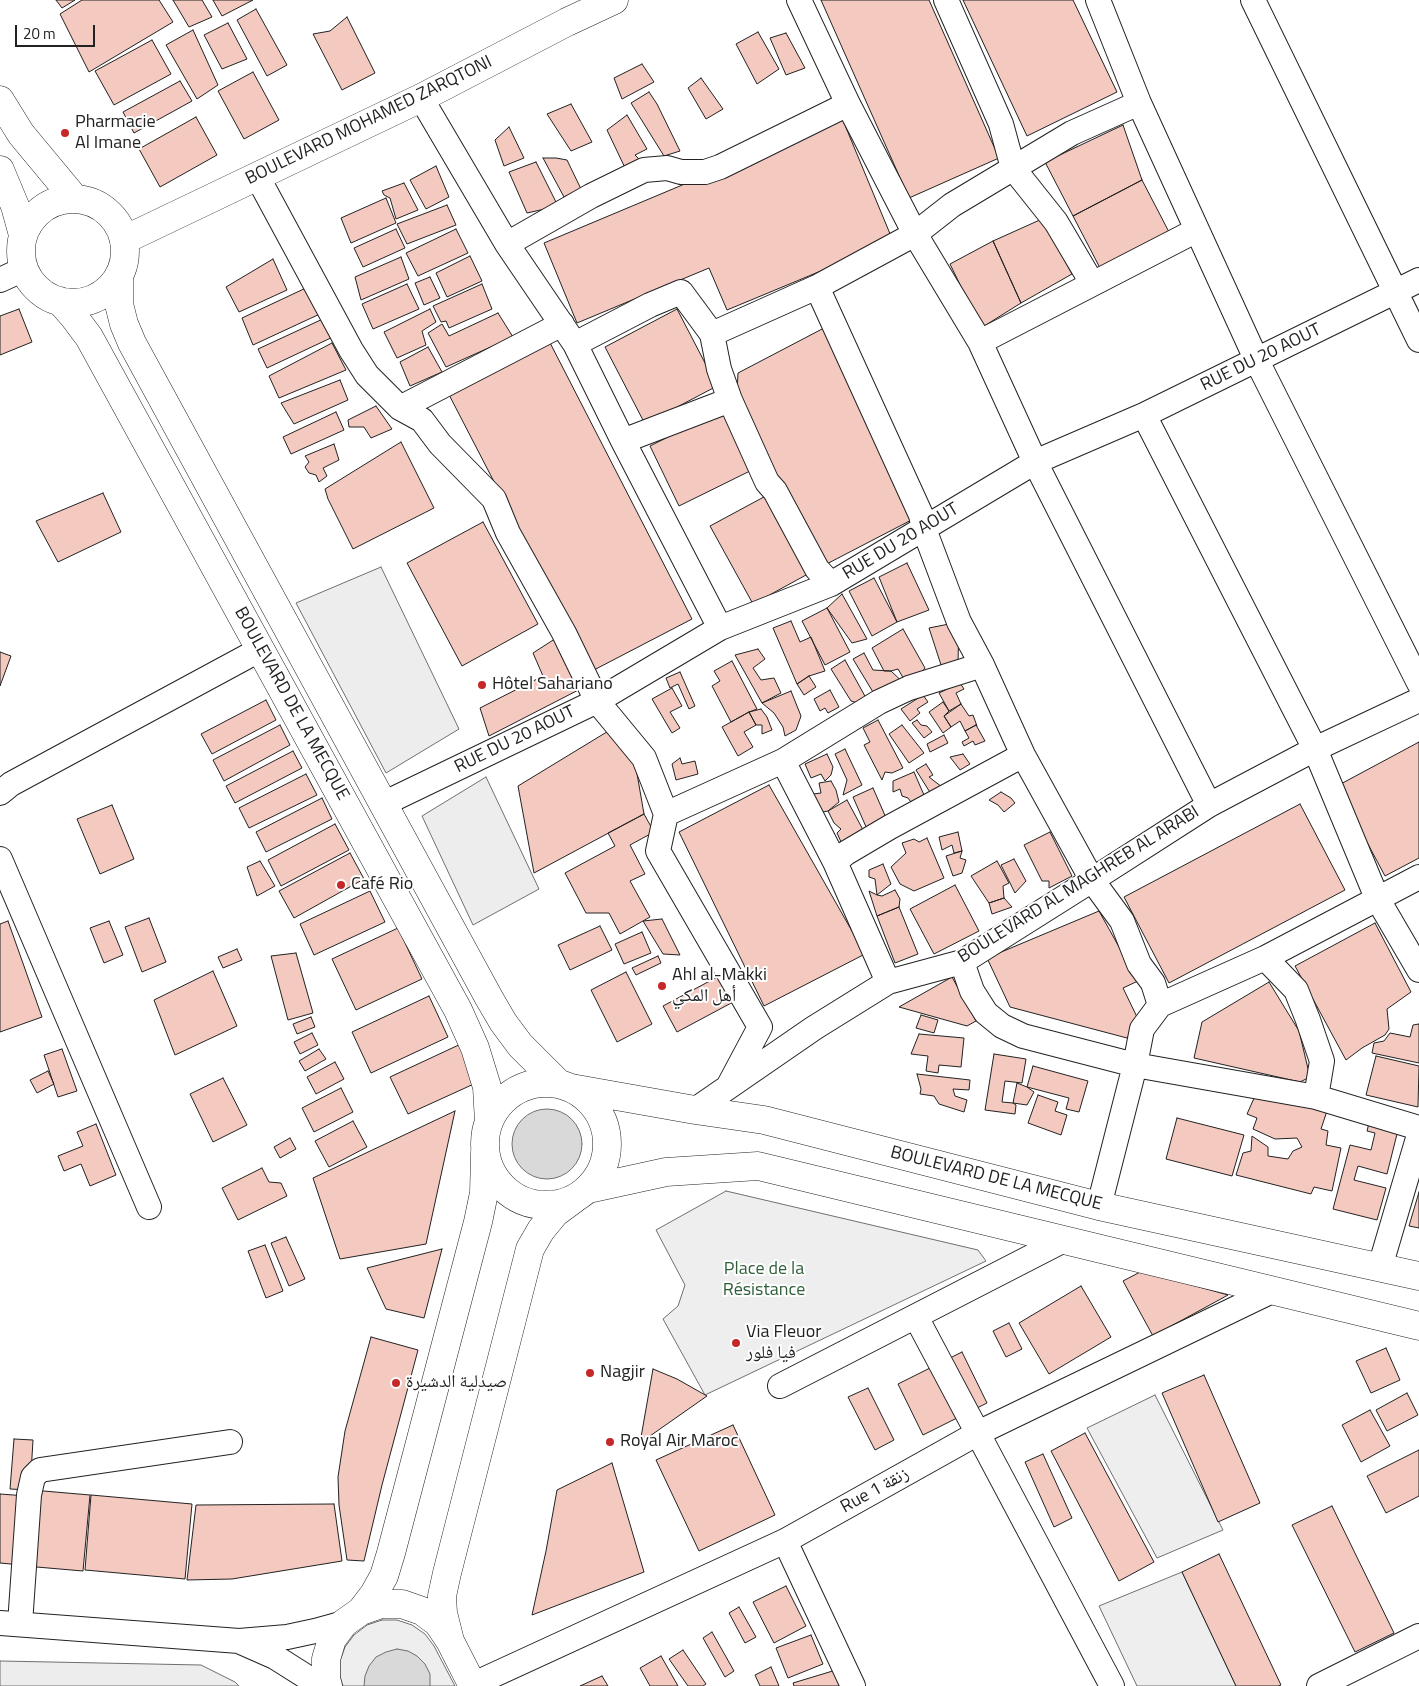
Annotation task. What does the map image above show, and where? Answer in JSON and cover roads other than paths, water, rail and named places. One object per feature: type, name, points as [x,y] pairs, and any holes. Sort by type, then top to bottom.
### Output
[{"type":"main road","name":"BOULEVARD MOHAMED ZARQTONI","points":[[124,240],[421,98],[567,22],[614,0]]},
{"type":"main road","points":[[0,100],[21,134],[76,199]]},
{"type":"main road","points":[[0,170],[15,206],[23,235]]},
{"type":"main road","points":[[76,199],[92,202],[107,211],[118,224],[124,240],[125,258],[119,275],[108,289],[94,298],[77,303],[60,301],[44,294],[32,283],[12,274],[21,252],[23,235],[31,220],[44,208],[59,201],[76,199]]},
{"type":"main road","points":[[119,275],[119,304],[124,324],[132,343],[503,1022],[520,1045],[565,1086],[588,1099],[600,1115],[607,1134],[606,1154],[600,1173],[581,1194],[555,1213],[530,1249],[445,1580],[442,1596],[443,1613],[450,1641]]},
{"type":"main road","name":"BOULEVARD DE LA MECQUE","points":[[60,301],[89,337],[458,1010],[475,1048],[487,1087],[489,1122]]},
{"type":"main road","points":[[328,1686],[326,1659],[332,1639],[374,1594],[381,1582],[391,1553],[478,1222],[484,1193],[485,1138],[489,1122],[497,1107],[509,1095],[524,1087],[542,1083],[565,1086]]},
{"type":"main road","name":"BOULEVARD DE LA MECQUE","points":[[565,1086],[695,1110],[764,1120],[1099,1206],[1419,1276]]},
{"type":"main road","points":[[485,1154],[490,1170],[499,1184],[511,1195],[526,1203],[542,1206],[559,1204],[581,1194],[666,1172],[758,1166],[1419,1326]]},
{"type":"main road","points":[[352,1617],[380,1604],[402,1604],[422,1611],[438,1623],[450,1641],[472,1685]]},
{"type":"street","points":[[798,0],[848,104],[915,234],[980,342],[1035,462],[1208,805]]},
{"type":"street","points":[[946,0],[1001,124],[1013,168],[1056,222],[1092,283]]},
{"type":"street","points":[[1098,0],[1139,102],[1257,361],[1419,683]]},
{"type":"street","points":[[1253,0],[1419,340]]},
{"type":"street","points":[[421,98],[507,244],[575,344],[720,628]]},
{"type":"street","points":[[712,334],[817,287],[915,234],[952,205],[1072,133],[1139,102]]},
{"type":"street","points":[[507,244],[591,196],[644,170],[667,168],[681,172],[705,172],[720,168],[848,104]]},
{"type":"street","points":[[257,176],[367,375],[400,408],[422,420],[440,444],[494,499],[508,532],[564,633],[597,701],[644,758],[666,814],[658,851],[760,1026],[728,1087]]},
{"type":"street","points":[[980,342],[1197,230]]},
{"type":"street","name":"RUE DU 20 AOUT","points":[[383,804],[597,701],[720,628],[831,584],[1035,462],[1144,415],[1419,280]]},
{"type":"street","points":[[817,287],[921,515],[924,529],[959,622],[982,665],[1023,755],[1092,880],[1122,921],[1139,964],[1153,983],[1160,1005]]},
{"type":"street","points":[[575,344],[650,305],[681,292],[712,334],[719,369],[730,400],[766,482],[775,491],[817,569],[831,584]]},
{"type":"street","points":[[400,408],[562,324]]},
{"type":"street","points":[[623,441],[730,400]]},
{"type":"street","points":[[1144,415],[1315,749],[1377,898],[1419,970]]},
{"type":"street","points":[[0,793],[10,784],[261,649]]},
{"type":"street","points":[[666,814],[783,761],[880,702],[909,688],[982,665]]},
{"type":"street","name":"BOULEVARD AL MAGHREB AL ARABI","points":[[695,1110],[814,1028],[888,982],[962,962],[1208,805],[1315,749],[1419,700]]},
{"type":"street","points":[[835,862],[846,853],[890,827],[1023,755]]},
{"type":"street","points":[[783,761],[835,862],[888,982]]},
{"type":"street","points":[[0,859],[149,1207]]},
{"type":"street","points":[[1099,1206],[1135,1065],[1142,1029],[1160,1005],[1265,958],[1419,877]]},
{"type":"street","points":[[1265,958],[1296,990],[1308,1020],[1322,1061],[1316,1097]]},
{"type":"street","points":[[962,962],[972,991],[986,1013],[1002,1026],[1023,1036],[1135,1065],[1316,1097],[1419,1128]]},
{"type":"street","points":[[1380,1267],[1419,1135]]},
{"type":"street","points":[[780,1386],[1064,1240]]},
{"type":"street","name":"Rue 1 زنقة","points":[[472,1685],[785,1541],[978,1433],[1274,1290]]},
{"type":"street","points":[[916,1317],[1112,1686]]},
{"type":"street","points":[[230,1442],[40,1470],[34,1477],[30,1495],[10,1623],[240,1641],[287,1637],[352,1617]]},
{"type":"street","points":[[785,1541],[853,1686]]},
{"type":"street","points":[[1319,1686],[1419,1636]]},
{"type":"street","points":[[240,1641],[275,1657],[318,1686]]},
{"type":"place","name":"Pharmacie Al Imane","points":[[65,133]]},
{"type":"place","name":"Hôtel Sahariano","points":[[482,685]]},
{"type":"place","name":"Café Rio","points":[[341,885]]},
{"type":"place","name":"Ahl al-Makki أهل المكي","points":[[662,986]]},
{"type":"place","name":"Via Fleuor فيا فلور","points":[[736,1343]]},
{"type":"place","name":"Nagjir","points":[[590,1373]]},
{"type":"place","name":"صيدلية الدشيرة","points":[[396,1383]]},
{"type":"place","name":"Royal Air Maroc","points":[[610,1442]]},
{"type":"park label","name":"Place de la Résistance","points":[[764,1280]]}]
